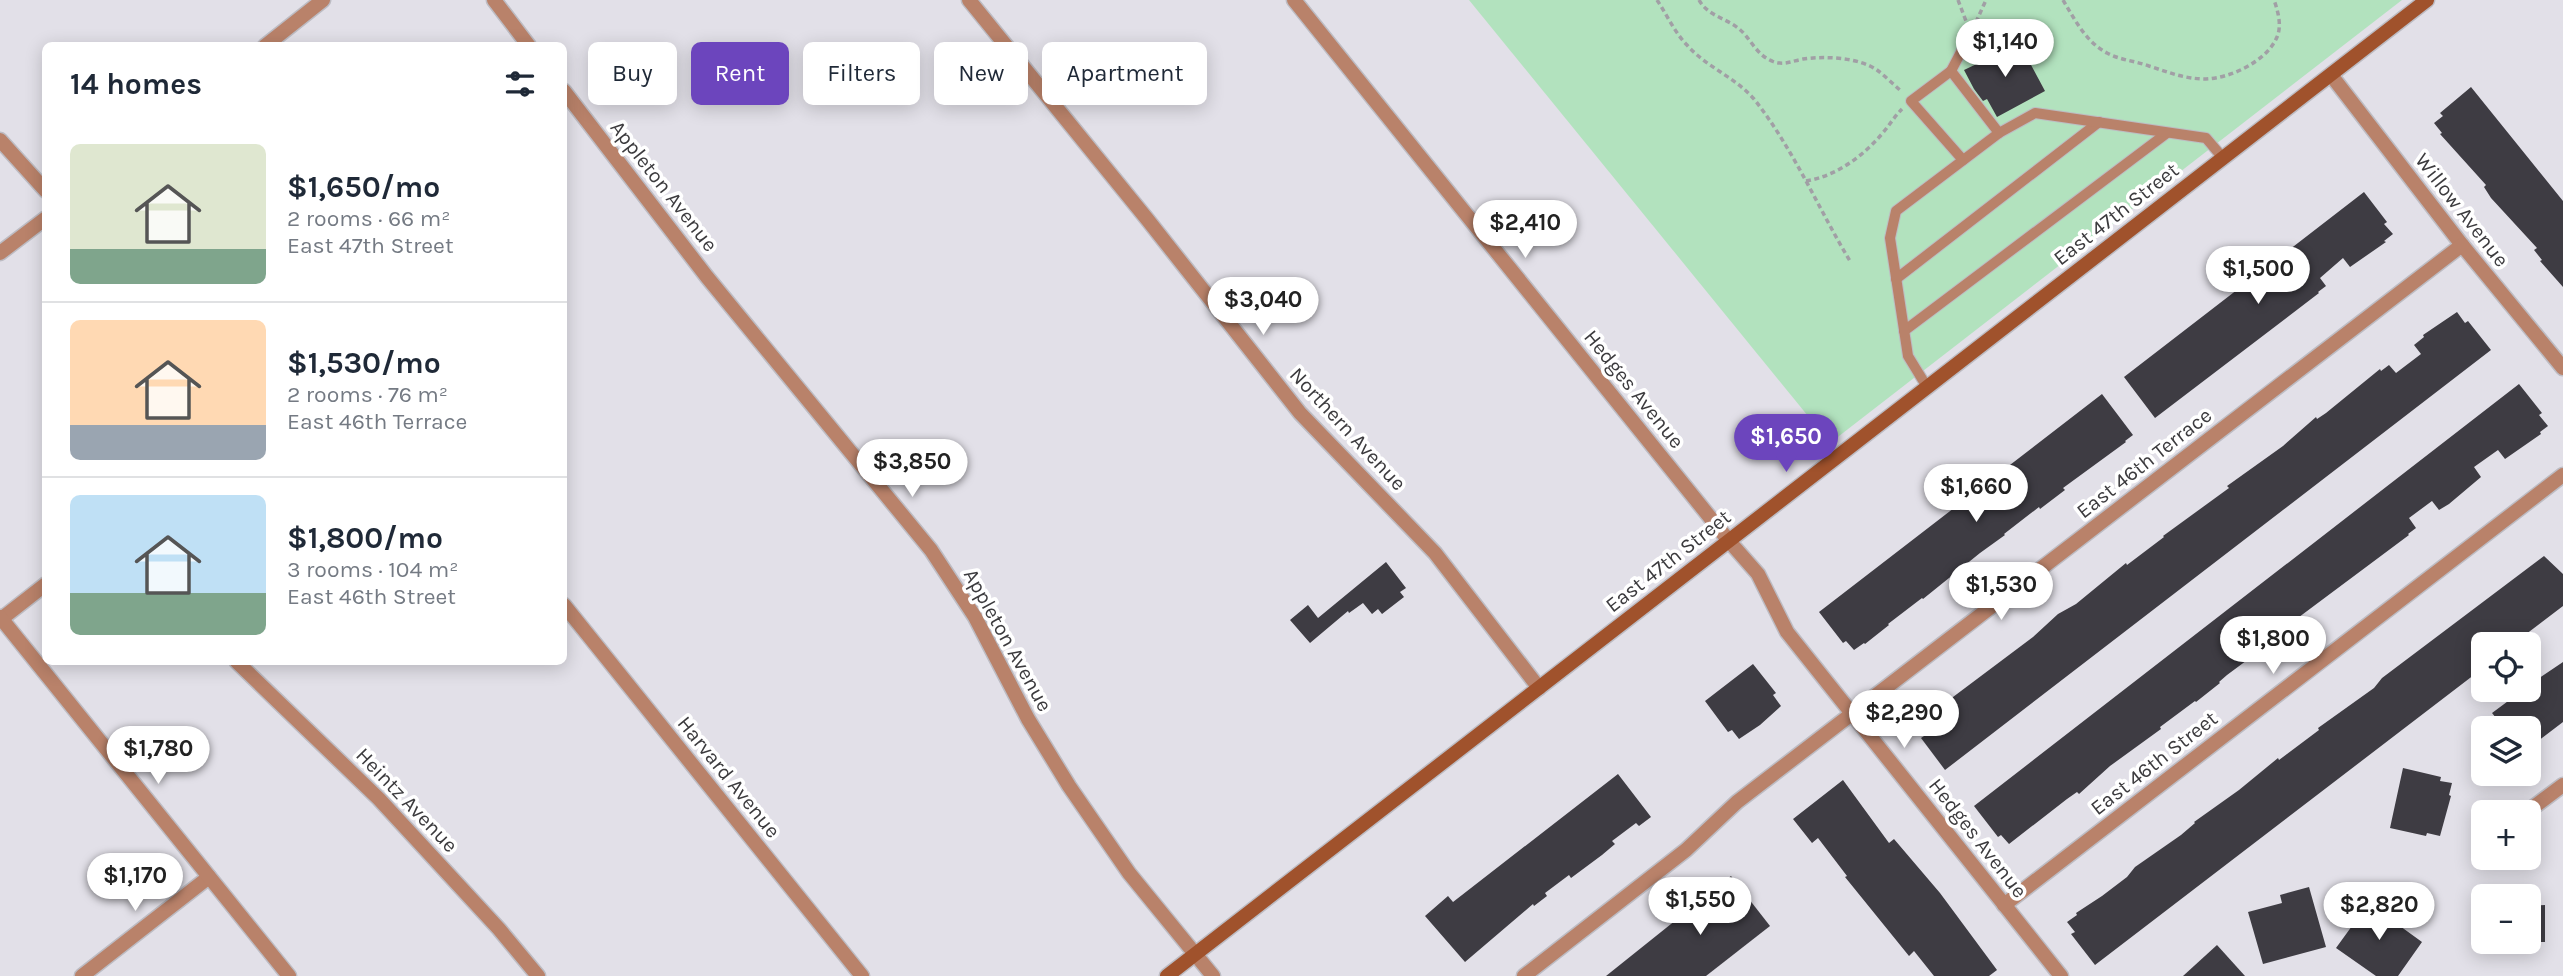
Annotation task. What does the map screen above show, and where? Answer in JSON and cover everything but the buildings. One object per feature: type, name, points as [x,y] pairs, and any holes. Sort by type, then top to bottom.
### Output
[{"type":"main road","name":"East 47th Street","points":[[1167,976],[2331,75],[2418,3]]},
{"type":"street","points":[[270,42],[323,0]]},
{"type":"street","points":[[494,0],[526,42]]},
{"type":"street","name":"Northern Avenue","points":[[969,0],[1139,208],[1300,413],[1435,552],[1539,688]]},
{"type":"street","name":"Hedges Avenue","points":[[1294,0],[1728,541],[1758,574],[1787,632],[2061,976]]},
{"type":"street","name":"Willow Avenue","points":[[2331,75],[2462,245],[2563,368]]},
{"type":"street","name":"Appleton Avenue","points":[[567,95],[707,277],[931,550],[975,617],[1028,719],[1069,786],[1129,873],[1213,976]]},
{"type":"street","points":[[0,140],[42,187]]},
{"type":"street","points":[[0,253],[42,221]]},
{"type":"street","name":"East 46th Terrace","points":[[1524,976],[1686,850],[1737,802],[2462,245]]},
{"type":"street","name":"East 46th Street","points":[[2004,905],[2563,475]]},
{"type":"street","points":[[42,587],[1,619],[289,976]]},
{"type":"street","name":"Harvard Avenue","points":[[567,609],[862,976]]},
{"type":"street","name":"Heintz Avenue","points":[[240,665],[379,799],[499,929],[538,976]]},
{"type":"street","points":[[2541,802],[2563,785]]},
{"type":"street","points":[[82,976],[209,877]]},
{"type":"lane","points":[[1963,160],[1911,101],[1951,71],[1971,33]]},
{"type":"lane","points":[[1951,71],[1999,133]]},
{"type":"lane","points":[[1927,387],[1908,356],[1890,238],[1896,212],[1963,160],[1999,133],[2035,113],[2206,138],[2223,158]]},
{"type":"lane","points":[[1896,278],[2099,122]]},
{"type":"lane","points":[[1904,331],[2167,132]]},
{"type":"path","points":[[1657,0],[1686,45],[1742,86],[1755,100],[1806,181],[1850,261]]},
{"type":"path","points":[[1699,0],[1716,17],[1737,27],[1759,52],[1772,61],[1786,64],[1823,58],[1861,63],[1875,68],[1911,101],[1859,157],[1829,175],[1806,181]]},
{"type":"path","points":[[1958,0],[1971,33]]},
{"type":"path","points":[[1971,33],[1986,0]]},
{"type":"path","points":[[2063,0],[2082,33],[2107,53],[2175,76],[2207,79],[2247,66],[2277,39],[2280,28],[2274,0]]},
{"type":"green space","points":[[1469,0],[2402,0],[1830,443]]}]
